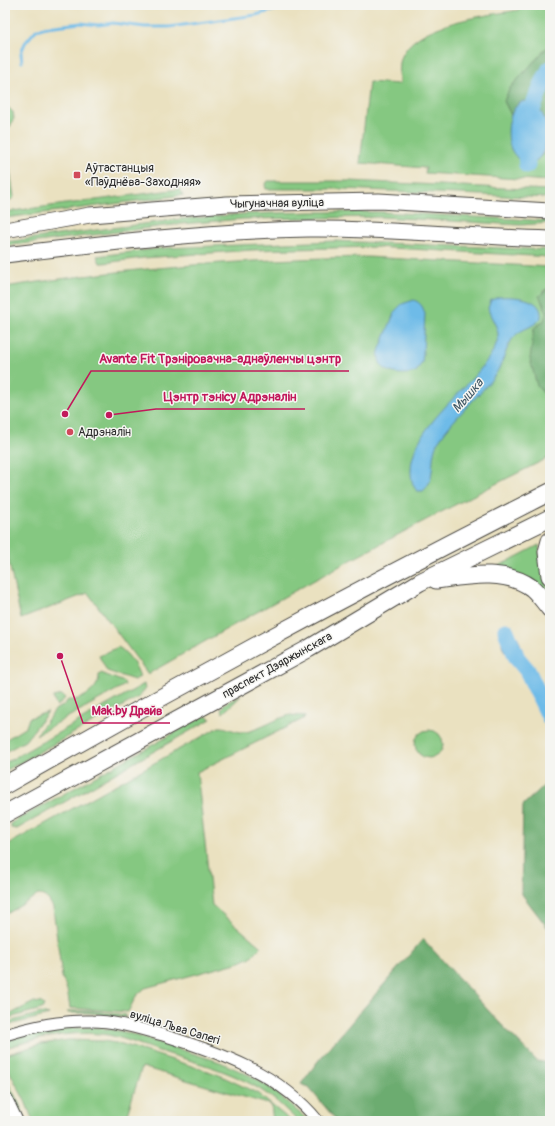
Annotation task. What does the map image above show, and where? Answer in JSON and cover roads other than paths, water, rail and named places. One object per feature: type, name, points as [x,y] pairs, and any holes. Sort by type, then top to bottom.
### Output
[{"type":"main road","name":"Чыгуначная вуліца","points":[[5,230],[90,215],[227,204],[379,201],[550,211]]},
{"type":"main road","points":[[5,255],[180,237],[308,229],[386,230],[550,240]]},
{"type":"main road","points":[[5,785],[180,686],[435,550],[550,492]]},
{"type":"main road","name":"праспект Дзяржынскага","points":[[5,814],[308,649],[420,582],[550,518]]},
{"type":"main road","points":[[550,541],[547,552],[550,576]]},
{"type":"main road","points":[[420,582],[475,574],[509,579],[531,588],[550,609]]},
{"type":"main road","points":[[5,1100],[11,1119]]},
{"type":"street","name":"вуліца Льва Сапегі","points":[[5,1035],[62,1022],[93,1020],[132,1026],[205,1048],[251,1068],[282,1087],[318,1121]]},
{"type":"water","points":[[524,101],[534,105],[541,112],[546,123],[547,134],[545,146],[541,156],[533,163],[522,165],[511,149],[508,129],[514,109]]},
{"type":"water","points":[[499,297],[526,299],[533,302],[541,311],[541,318],[535,324],[514,337],[509,344],[495,375],[445,431],[434,452],[432,473],[428,486],[423,491],[417,491],[412,481],[411,471],[413,457],[418,444],[436,417],[478,372],[493,351],[497,342],[498,333],[488,308],[491,300]]},
{"type":"water","points":[[414,300],[418,302],[425,314],[422,362],[416,372],[403,374],[390,372],[381,364],[379,351],[395,311],[402,304]]},
{"type":"water","points":[[508,629],[518,638],[527,667],[525,670],[506,652],[502,646],[504,637],[502,633]]},
{"type":"waterway","points":[[22,62],[21,53],[25,43],[36,30],[46,27],[81,23],[98,25],[113,23],[145,27],[169,27],[256,15],[293,5]]},
{"type":"waterway","name":"Мышка","points":[[527,165],[526,139],[528,127],[534,104],[550,69]]},
{"type":"waterway","name":"Мышка","points":[[506,631],[517,658],[527,670],[550,718]]},
{"type":"place","name":"Аўтастанцыя «Паўднёва-Заходняя»","points":[[77,175]]},
{"type":"place","name":"Avante Fit Трэніровачна-аднаўленчы цэнтр","points":[[65,414]]},
{"type":"place","name":"Цэнтр тэнісу Адрэналін","points":[[109,415]]},
{"type":"place","name":"Адрэналін","points":[[70,432]]},
{"type":"place","name":"Маk.by Драйв","points":[[60,656]]}]
